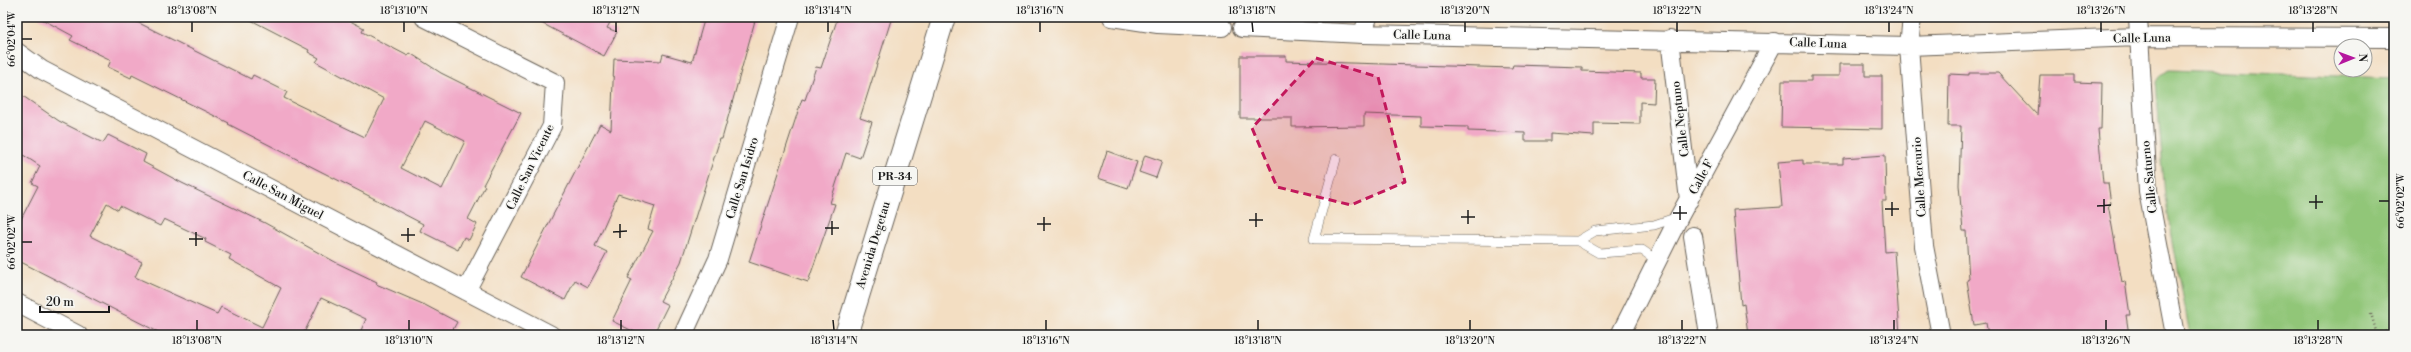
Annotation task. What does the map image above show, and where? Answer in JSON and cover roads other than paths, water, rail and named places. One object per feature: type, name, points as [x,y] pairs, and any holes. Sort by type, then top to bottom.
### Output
[{"type":"main road","name":"Avenida Degetau","points":[[846,335],[944,17]]},
{"type":"street","name":"Calle San Vicente","points":[[424,17],[555,83],[552,126],[466,291]]},
{"type":"street","name":"Calle San Isidro","points":[[683,335],[718,258],[790,17]]},
{"type":"street","points":[[1112,17],[1158,24],[1222,27]]},
{"type":"street","name":"Calle Mercurio","points":[[1912,17],[1909,46],[1924,246],[1941,335]]},
{"type":"street","name":"Calle Saturno","points":[[2138,17],[2138,38],[2148,190],[2175,335]]},
{"type":"street","name":"Calle Luna","points":[[1242,28],[1366,25],[1670,39],[1909,46],[2138,38],[2394,38]]},
{"type":"street","name":"Calle Neptuno","points":[[1670,39],[1689,200]]},
{"type":"street","name":"Calle F","points":[[1620,335],[1679,217],[1774,42]]},
{"type":"street","name":"Calle San Miguel","points":[[17,52],[42,70],[550,335]]},
{"type":"street","points":[[1693,236],[1709,335]]},
{"type":"street","points":[[17,303],[78,335]]},
{"type":"lane","points":[[1336,159],[1314,239],[1578,241],[1599,253],[1642,250],[1658,261]]},
{"type":"lane","points":[[1578,241],[1595,231],[1654,225],[1679,217]]}]
